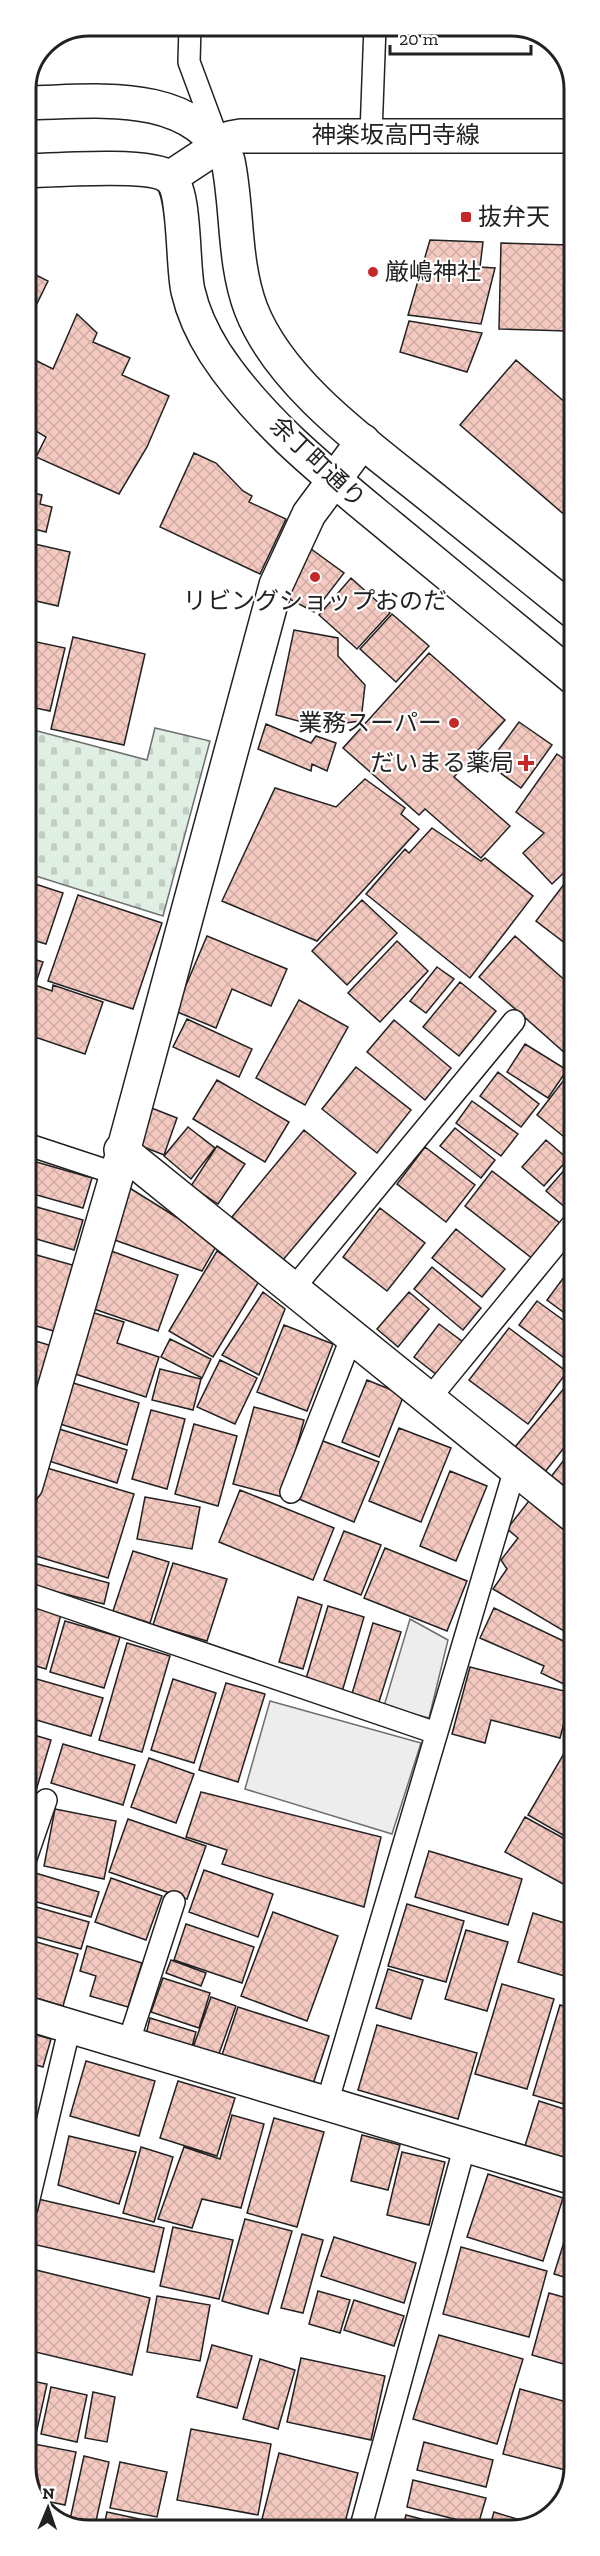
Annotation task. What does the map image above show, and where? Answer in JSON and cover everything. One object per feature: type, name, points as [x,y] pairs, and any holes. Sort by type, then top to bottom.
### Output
[{"type":"street","points":[[36,103],[135,102],[179,113],[202,127],[220,144]]},
{"type":"street","name":"神楽坂高円寺線","points":[[171,177],[220,144],[241,136],[370,134],[564,136]]},
{"type":"street","name":"余丁町通り","points":[[220,144],[228,160],[233,184],[238,252],[244,287],[261,331],[289,370],[363,441],[564,604]]},
{"type":"street","points":[[36,171],[148,170],[171,177]]},
{"type":"street","name":"余丁町通り","points":[[171,177],[178,188],[181,204],[182,253],[188,291],[199,325],[214,352],[244,390],[284,434],[333,480],[564,670]]},
{"type":"street","points":[[36,1443],[119,1162],[276,585],[309,514],[363,441]]},
{"type":"street","points":[[119,1162],[293,1289],[564,1507]]},
{"type":"street","points":[[36,2016],[564,2174]]},
{"type":"lane","points":[[190,36],[189,62],[220,144]]},
{"type":"lane","points":[[370,134],[375,36]]},
{"type":"lane","points":[[293,1289],[514,1021]]},
{"type":"lane","points":[[36,1146],[119,1162]]},
{"type":"lane","points":[[429,1399],[564,1235]]},
{"type":"lane","points":[[291,1492],[352,1336]]},
{"type":"lane","points":[[327,2103],[515,1468]]},
{"type":"lane","points":[[36,1596],[436,1733]]},
{"type":"lane","points":[[36,1829],[46,1800]]},
{"type":"lane","points":[[128,2044],[174,1902]]},
{"type":"lane","points":[[36,2169],[70,2026]]},
{"type":"lane","points":[[363,2520],[465,2145]]},
{"type":"green space","points":[[155,728],[210,741],[163,916],[36,876],[36,731],[147,760]]},
{"type":"shaded area","points":[[410,1619],[448,1640],[429,1718],[384,1706]]},
{"type":"shaded area","points":[[270,1701],[421,1743],[392,1834],[245,1789]]},
{"type":"building","points":[[430,240],[483,242],[480,267],[495,268],[481,324],[408,315]]},
{"type":"building","points":[[501,243],[564,245],[564,331],[499,329]]},
{"type":"building","points":[[36,275],[48,281],[36,306]]},
{"type":"building","points":[[77,314],[97,333],[93,342],[130,358],[122,375],[169,396],[147,447],[119,494],[36,457],[46,437],[36,431],[36,360],[53,369]]},
{"type":"building","points":[[409,321],[482,333],[467,372],[400,352]]},
{"type":"building","points":[[516,360],[564,401],[564,514],[460,425]]},
{"type":"building","points":[[194,453],[216,463],[243,491],[252,496],[249,502],[286,519],[260,574],[160,527]]},
{"type":"building","points":[[36,494],[42,495],[40,504],[52,507],[46,532],[36,530]]},
{"type":"building","points":[[36,544],[70,552],[58,606],[36,601]]},
{"type":"building","points":[[307,546],[344,573],[314,612],[284,596]]},
{"type":"building","points":[[351,578],[390,613],[357,649],[319,615]]},
{"type":"building","points":[[392,614],[429,646],[396,682],[360,649]]},
{"type":"building","points":[[294,630],[338,638],[338,656],[365,685],[361,721],[345,723],[339,732],[276,715]]},
{"type":"building","points":[[73,637],[145,654],[124,745],[51,729]]},
{"type":"building","points":[[36,642],[65,648],[50,711],[36,708]]},
{"type":"building","points":[[429,653],[505,720],[454,777],[510,826],[481,858],[425,809],[419,815],[343,748]]},
{"type":"building","points":[[519,722],[552,745],[521,788],[488,764]]},
{"type":"building","points":[[266,724],[311,743],[316,736],[336,743],[327,771],[312,764],[311,771],[258,749]]},
{"type":"building","points":[[557,754],[564,759],[564,873],[552,884],[523,853],[544,833],[516,812]]},
{"type":"building","points":[[365,779],[405,808],[401,814],[419,829],[317,941],[222,901],[275,788],[336,807]]},
{"type":"building","points":[[432,828],[481,861],[485,858],[533,896],[470,978],[366,894],[405,849],[409,853]]},
{"type":"building","points":[[36,884],[63,893],[46,944],[36,941]]},
{"type":"building","points":[[564,884],[564,942],[536,921]]},
{"type":"building","points":[[78,895],[162,923],[133,1009],[48,981]]},
{"type":"building","points":[[362,900],[397,933],[347,985],[312,951]]},
{"type":"building","points":[[207,936],[287,969],[271,1006],[232,989],[216,1028],[175,1011]]},
{"type":"building","points":[[515,936],[564,979],[564,1052],[479,977]]},
{"type":"building","points":[[397,941],[428,971],[380,1022],[348,993]]},
{"type":"building","points":[[36,960],[43,962],[36,982]]},
{"type":"building","points":[[437,967],[454,979],[426,1013],[410,1001]]},
{"type":"building","points":[[460,982],[496,1011],[459,1056],[423,1027]]},
{"type":"building","points":[[36,985],[52,991],[53,985],[103,1002],[85,1054],[36,1037]]},
{"type":"building","points":[[299,1000],[348,1027],[305,1105],[256,1078]]},
{"type":"building","points":[[187,1019],[252,1049],[239,1077],[173,1047]]},
{"type":"building","points":[[394,1020],[451,1068],[425,1100],[367,1052]]},
{"type":"building","points":[[525,1044],[564,1068],[564,1074],[548,1098],[507,1072]]},
{"type":"building","points":[[356,1067],[411,1110],[377,1153],[322,1109]]},
{"type":"building","points":[[498,1072],[539,1104],[521,1127],[480,1096]]},
{"type":"building","points":[[217,1080],[289,1122],[265,1162],[193,1119]]},
{"type":"building","points":[[564,1080],[564,1137],[537,1115]]},
{"type":"building","points":[[472,1101],[518,1134],[501,1156],[456,1123]]},
{"type":"building","points":[[149,1107],[177,1118],[164,1155],[136,1144]]},
{"type":"building","points":[[188,1127],[215,1148],[191,1179],[164,1156]]},
{"type":"building","points":[[455,1128],[495,1160],[481,1178],[440,1146]]},
{"type":"building","points":[[304,1130],[356,1173],[283,1260],[232,1217]]},
{"type":"building","points":[[546,1140],[564,1156],[564,1164],[544,1186],[522,1167]]},
{"type":"building","points":[[217,1146],[245,1164],[218,1204],[191,1186]]},
{"type":"building","points":[[425,1147],[475,1185],[446,1222],[397,1184]]},
{"type":"building","points":[[36,1162],[92,1178],[83,1208],[36,1195]]},
{"type":"building","points":[[564,1170],[564,1206],[546,1191]]},
{"type":"building","points":[[492,1171],[564,1228],[538,1263],[465,1206]]},
{"type":"building","points":[[128,1187],[218,1243],[202,1271],[109,1238]]},
{"type":"building","points":[[36,1207],[83,1220],[74,1250],[36,1239]]},
{"type":"building","points":[[380,1208],[425,1243],[387,1291],[343,1257]]},
{"type":"building","points":[[456,1229],[505,1269],[482,1297],[432,1258]]},
{"type":"building","points":[[111,1251],[178,1275],[158,1331],[91,1308]]},
{"type":"building","points":[[217,1251],[261,1278],[213,1357],[169,1331]]},
{"type":"building","points":[[36,1255],[76,1266],[57,1332],[36,1326]]},
{"type":"building","points":[[432,1267],[481,1308],[463,1330],[414,1289]]},
{"type":"building","points":[[564,1277],[564,1313],[547,1300]]},
{"type":"building","points":[[263,1292],[285,1309],[259,1375],[222,1355]]},
{"type":"building","points":[[409,1292],[429,1309],[398,1347],[377,1329]]},
{"type":"building","points":[[537,1301],[564,1321],[564,1358],[519,1325]]},
{"type":"building","points":[[91,1312],[124,1322],[117,1343],[159,1357],[146,1397],[72,1373]]},
{"type":"building","points":[[439,1324],[463,1342],[437,1375],[414,1357]]},
{"type":"building","points":[[284,1325],[333,1344],[307,1411],[257,1392]]},
{"type":"building","points":[[509,1328],[564,1370],[564,1376],[528,1424],[469,1380]]},
{"type":"building","points":[[170,1339],[211,1359],[202,1378],[161,1357]]},
{"type":"building","points":[[36,1341],[52,1346],[41,1384],[36,1382]]},
{"type":"building","points":[[220,1360],[257,1378],[235,1424],[197,1407]]},
{"type":"building","points":[[160,1369],[201,1379],[193,1410],[152,1400]]},
{"type":"building","points":[[367,1380],[404,1395],[379,1457],[342,1442]]},
{"type":"building","points":[[70,1382],[139,1403],[127,1445],[57,1423]]},
{"type":"building","points":[[36,1384],[42,1386],[36,1405]]},
{"type":"building","points":[[564,1388],[564,1448],[545,1472],[515,1447]]},
{"type":"building","points":[[254,1407],[304,1420],[283,1497],[233,1484]]},
{"type":"building","points":[[151,1410],[185,1419],[167,1489],[132,1479]]},
{"type":"building","points":[[194,1424],[237,1436],[218,1506],[175,1494]]},
{"type":"building","points":[[56,1428],[127,1450],[117,1483],[46,1460]]},
{"type":"building","points":[[399,1428],[451,1448],[421,1522],[369,1501]]},
{"type":"building","points":[[323,1441],[379,1462],[354,1522],[299,1499]]},
{"type":"building","points":[[564,1460],[564,1489],[550,1478]]},
{"type":"building","points":[[47,1468],[134,1494],[108,1578],[36,1556],[36,1503]]},
{"type":"building","points":[[450,1471],[487,1486],[456,1561],[420,1546]]},
{"type":"building","points":[[240,1490],[334,1528],[313,1580],[219,1542]]},
{"type":"building","points":[[145,1497],[200,1507],[192,1549],[137,1539]]},
{"type":"building","points":[[532,1497],[564,1522],[564,1631],[493,1589],[507,1569],[501,1560],[518,1538],[507,1529]]},
{"type":"building","points":[[344,1531],[381,1545],[361,1595],[324,1580]]},
{"type":"building","points":[[385,1548],[467,1581],[447,1631],[364,1598]]},
{"type":"building","points":[[133,1551],[169,1562],[150,1623],[113,1611]]},
{"type":"building","points":[[173,1563],[227,1579],[207,1641],[153,1625]]},
{"type":"building","points":[[36,1564],[109,1583],[104,1604],[36,1587]]},
{"type":"building","points":[[298,1597],[322,1605],[303,1669],[279,1662]]},
{"type":"building","points":[[36,1604],[62,1611],[46,1669],[36,1666]]},
{"type":"building","points":[[328,1606],[364,1617],[342,1692],[305,1682]]},
{"type":"building","points":[[494,1608],[564,1641],[564,1684],[541,1673],[544,1666],[480,1638]]},
{"type":"building","points":[[65,1621],[120,1637],[104,1688],[50,1672]]},
{"type":"building","points":[[373,1623],[401,1632],[378,1705],[351,1697]]},
{"type":"building","points":[[127,1643],[170,1656],[142,1752],[99,1740]]},
{"type":"building","points":[[470,1667],[564,1691],[564,1723],[560,1738],[491,1720],[485,1743],[452,1734]]},
{"type":"building","points":[[36,1679],[103,1698],[91,1736],[36,1720]]},
{"type":"building","points":[[173,1679],[216,1693],[194,1763],[151,1750]]},
{"type":"building","points":[[226,1683],[265,1694],[238,1782],[199,1770]]},
{"type":"building","points":[[36,1736],[51,1740],[36,1791]]},
{"type":"building","points":[[63,1744],[135,1765],[123,1805],[51,1783]]},
{"type":"building","points":[[564,1753],[564,1836],[528,1815]]},
{"type":"building","points":[[149,1758],[194,1774],[176,1823],[131,1807]]},
{"type":"building","points":[[201,1792],[381,1837],[364,1907],[222,1864],[227,1850],[186,1837]]},
{"type":"building","points":[[55,1809],[116,1821],[104,1879],[44,1866]]},
{"type":"building","points":[[525,1817],[564,1838],[564,1884],[505,1852]]},
{"type":"building","points":[[128,1819],[206,1846],[187,1899],[109,1872]]},
{"type":"building","points":[[429,1851],[522,1879],[508,1925],[415,1897]]},
{"type":"building","points":[[204,1870],[273,1894],[258,1937],[189,1912]]},
{"type":"building","points":[[36,1873],[99,1892],[91,1917],[36,1902]]},
{"type":"building","points":[[111,1878],[162,1896],[146,1940],[95,1922]]},
{"type":"building","points":[[407,1904],[464,1921],[446,1982],[388,1966]]},
{"type":"building","points":[[36,1907],[89,1922],[81,1949],[36,1937]]},
{"type":"building","points":[[273,1912],[338,1936],[307,2021],[241,1996]]},
{"type":"building","points":[[533,1913],[564,1923],[564,1976],[518,1962]]},
{"type":"building","points":[[186,1924],[254,1947],[242,1983],[174,1960]]},
{"type":"building","points":[[466,1930],[508,1942],[487,2011],[445,1999]]},
{"type":"building","points":[[36,1942],[78,1954],[63,2006],[36,1998]]},
{"type":"building","points":[[87,1946],[142,1963],[128,2007],[90,1996],[96,1976],[80,1971]]},
{"type":"building","points":[[171,1960],[206,1973],[201,1986],[166,1973]]},
{"type":"building","points":[[388,1969],[423,1980],[411,2019],[376,2008]]},
{"type":"building","points":[[163,1978],[210,1993],[199,2028],[151,2012]]},
{"type":"building","points":[[502,1984],[554,1999],[527,2089],[475,2074]]},
{"type":"building","points":[[211,1997],[236,2006],[215,2065],[190,2056]]},
{"type":"building","points":[[560,2005],[564,2006],[564,2104],[533,2095]]},
{"type":"building","points":[[238,2007],[329,2036],[310,2093],[219,2064]]},
{"type":"building","points":[[150,2018],[196,2032],[190,2054],[145,2039]]},
{"type":"building","points":[[377,2025],[477,2053],[458,2119],[358,2090]]},
{"type":"building","points":[[36,2035],[51,2039],[43,2067],[36,2065]]},
{"type":"building","points":[[86,2061],[155,2081],[139,2136],[70,2116]]},
{"type":"building","points":[[178,2081],[235,2098],[217,2156],[160,2138]]},
{"type":"building","points":[[539,2101],[564,2109],[564,2161],[524,2149]]},
{"type":"building","points":[[232,2115],[264,2124],[241,2208],[202,2199],[192,2228],[158,2219],[184,2147],[220,2159]]},
{"type":"building","points":[[274,2118],[324,2132],[297,2227],[247,2213]]},
{"type":"building","points":[[362,2135],[400,2145],[388,2190],[351,2181]]},
{"type":"building","points":[[69,2136],[136,2152],[119,2204],[58,2185]]},
{"type":"building","points":[[141,2147],[173,2157],[154,2222],[123,2213]]},
{"type":"building","points":[[402,2152],[445,2162],[429,2225],[387,2215]]},
{"type":"building","points":[[488,2174],[563,2198],[543,2261],[467,2237]]},
{"type":"building","points":[[38,2199],[164,2228],[154,2272],[36,2245]]},
{"type":"building","points":[[245,2219],[292,2231],[268,2314],[222,2301]]},
{"type":"building","points":[[173,2227],[233,2240],[219,2299],[160,2286]]},
{"type":"building","points":[[302,2234],[323,2240],[303,2313],[281,2308]]},
{"type":"building","points":[[334,2237],[416,2263],[404,2303],[321,2276]]},
{"type":"building","points":[[564,2242],[564,2277],[554,2274]]},
{"type":"building","points":[[461,2247],[547,2271],[529,2337],[443,2314]]},
{"type":"building","points":[[36,2270],[150,2298],[132,2375],[36,2352]]},
{"type":"building","points":[[318,2291],[350,2300],[340,2333],[309,2324]]},
{"type":"building","points":[[549,2293],[564,2297],[564,2364],[532,2355]]},
{"type":"building","points":[[157,2296],[210,2305],[200,2361],[147,2352]]},
{"type":"building","points":[[354,2300],[404,2316],[394,2346],[344,2330]]},
{"type":"building","points":[[439,2335],[523,2359],[497,2444],[413,2419]]},
{"type":"building","points":[[212,2345],[252,2356],[237,2408],[197,2397]]},
{"type":"building","points":[[301,2358],[385,2376],[371,2440],[287,2422]]},
{"type":"building","points":[[260,2359],[295,2370],[278,2429],[243,2419]]},
{"type":"building","points":[[36,2382],[47,2384],[36,2434]]},
{"type":"building","points":[[51,2387],[87,2395],[77,2442],[41,2434]]},
{"type":"building","points":[[520,2389],[564,2401],[564,2470],[503,2454]]},
{"type":"building","points":[[93,2392],[115,2397],[107,2442],[85,2438]]},
{"type":"building","points":[[191,2429],[271,2444],[258,2515],[177,2500]]},
{"type":"building","points":[[424,2442],[493,2460],[486,2487],[417,2470]]},
{"type":"building","points":[[36,2444],[76,2452],[65,2505],[49,2501],[43,2494],[37,2478]]},
{"type":"building","points":[[279,2453],[358,2473],[346,2520],[262,2519]]},
{"type":"building","points":[[84,2456],[109,2462],[96,2520],[71,2517]]},
{"type":"building","points":[[120,2462],[167,2472],[157,2517],[110,2508]]},
{"type":"building","points":[[413,2480],[486,2498],[479,2520],[458,2520],[407,2507]]},
{"type":"building","points":[[107,2512],[144,2520],[105,2520]]},
{"type":"building","points":[[494,2512],[518,2519],[511,2520],[492,2520]]},
{"type":"building","points":[[406,2515],[425,2520],[405,2520]]},
{"type":"place","name":"抜弁天","points":[[466,217]]},
{"type":"place","name":"厳嶋神社","points":[[373,272]]},
{"type":"place","name":"リビングショップおのだ","points":[[315,577]]},
{"type":"place","name":"業務スーパー","points":[[454,723]]},
{"type":"place","name":"だいまる薬局","points":[[526,763]]}]
